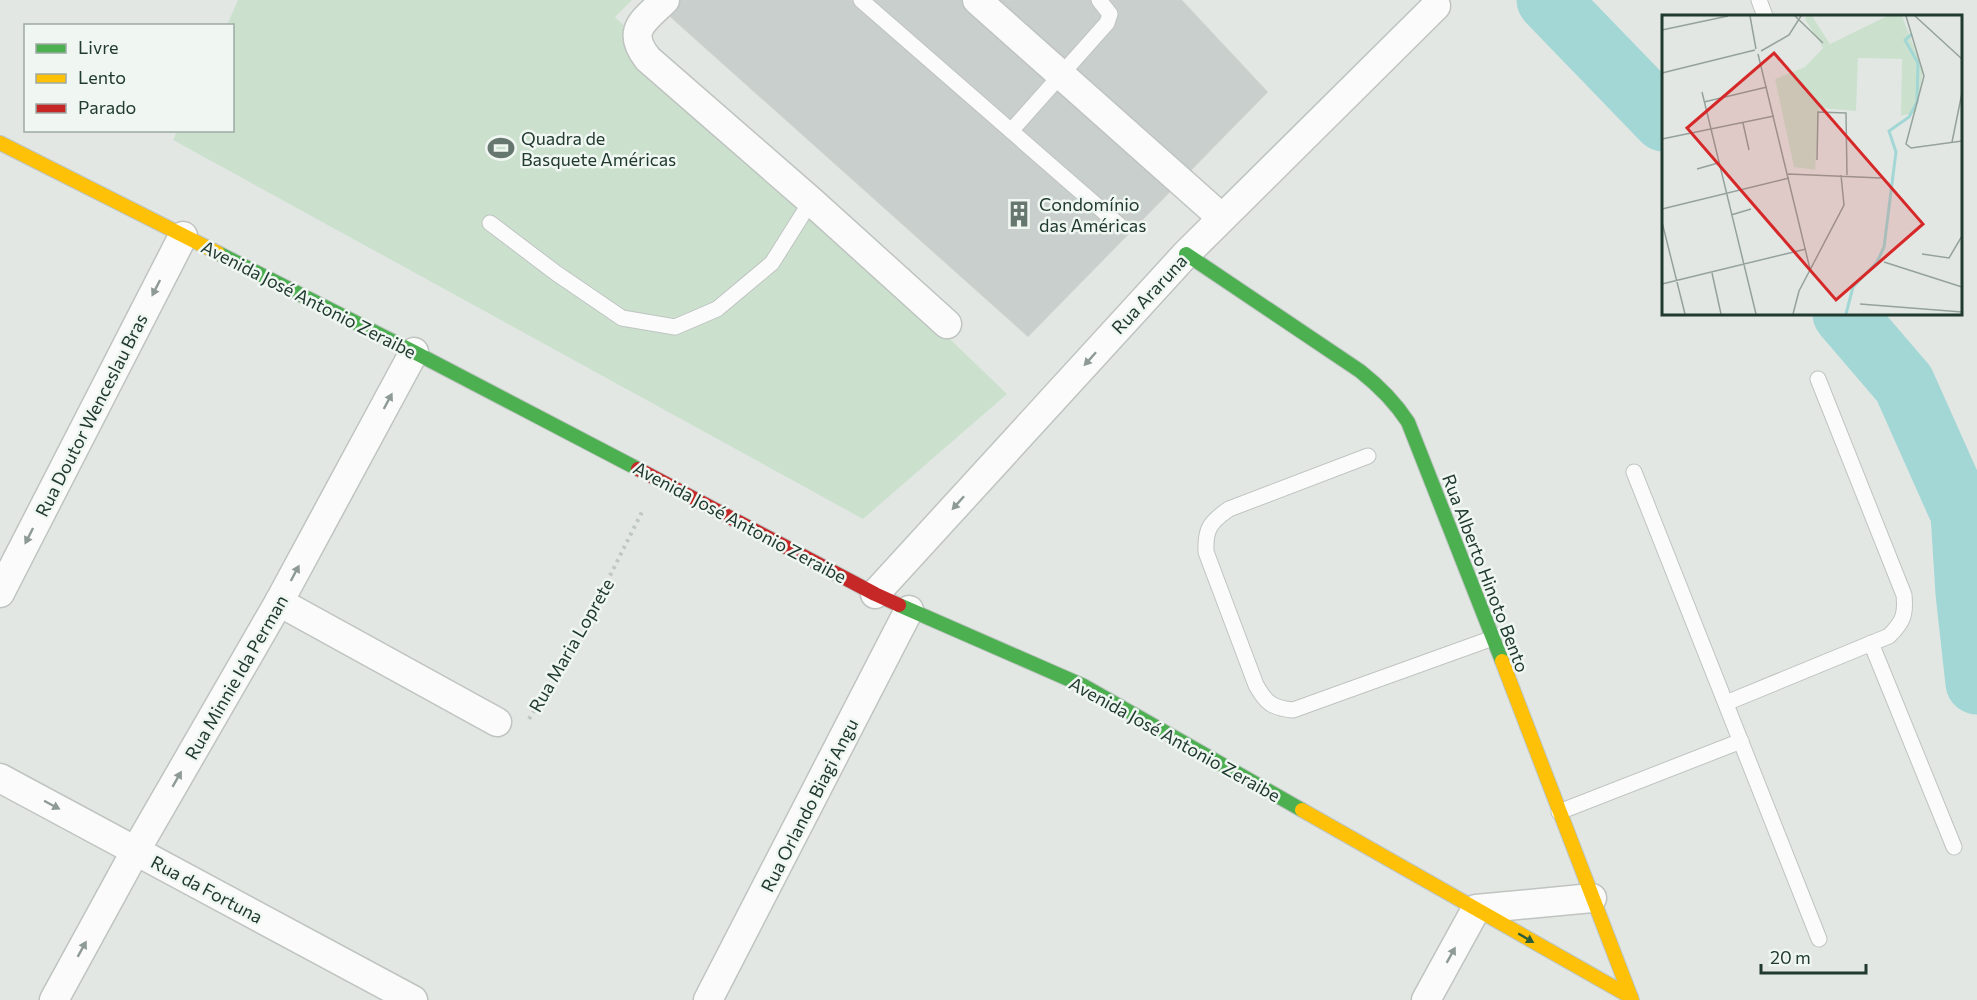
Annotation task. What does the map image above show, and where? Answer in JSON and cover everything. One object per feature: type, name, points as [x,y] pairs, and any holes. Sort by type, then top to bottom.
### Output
[{"type":"street","points":[[665,0],[643,21],[636,35],[639,47],[648,59],[811,201],[947,324]]},
{"type":"street","points":[[976,0],[1222,218]]},
{"type":"street","name":"Rua Araruna","points":[[875,594],[1186,254],[1436,6]]},
{"type":"street","name":"Avenida José Antonio Zeraibe","points":[[0,143],[414,352],[658,478],[875,594],[1084,686],[1631,999]]},
{"type":"street","name":"Rua Doutor Wenceslau Bras","points":[[0,593],[183,236]]},
{"type":"street","name":"Rua Alberto Hinoto Bento","points":[[1186,254],[1360,371],[1385,391],[1397,404],[1408,422],[1631,999]]},
{"type":"street","name":"Rua Minnie Ida Perman","points":[[54,1000],[136,850],[279,602],[414,352]]},
{"type":"street","points":[[279,602],[496,722]]},
{"type":"street","name":"Rua Orlando Biagi Angu","points":[[708,1000],[909,609]]},
{"type":"street","name":"Rua da Fortuna","points":[[0,778],[136,850],[403,998]]},
{"type":"street","points":[[1426,1000],[1476,909],[1592,898]]},
{"type":"lane","points":[[861,0],[1119,225]]},
{"type":"lane","points":[[1011,131],[1107,23],[1110,14],[1099,0]]},
{"type":"lane","points":[[1759,0],[1765,15]]},
{"type":"lane","points":[[490,223],[621,318],[675,327],[717,309],[772,263],[811,201]]},
{"type":"lane","points":[[1726,703],[1889,636],[1899,626],[1906,611],[1904,595],[1818,379]]},
{"type":"lane","points":[[1368,456],[1229,509],[1213,520],[1205,537],[1206,552],[1256,685],[1264,699],[1278,708],[1293,710],[1493,638]]},
{"type":"lane","points":[[1634,472],[1819,939]]},
{"type":"lane","points":[[1871,643],[1954,847]]},
{"type":"lane","points":[[1558,812],[1741,741]]},
{"type":"path","name":"Rua Maria Loprete","points":[[496,722],[513,728],[522,726],[533,714],[578,639],[658,478]]},
{"type":"green space","points":[[238,0],[632,0],[615,17],[1007,394],[863,519],[173,140],[177,132],[234,132],[234,24],[227,24]]},
{"type":"building","name":"Condomínio das Américas","points":[[664,0],[1181,0],[1267,92],[1028,336],[659,6]]},
{"type":"waterway","points":[[1548,0],[1662,118]]},
{"type":"waterway","points":[[1845,315],[1904,384],[1962,514],[1967,593],[1977,683]]},
{"type":"traffic: fast","points":[[218,253],[638,469]]},
{"type":"traffic: fast","points":[[1186,254],[1360,371],[1398,408],[1408,422],[1502,661]]},
{"type":"traffic: fast","points":[[899,605],[1084,686],[1302,810]]},
{"type":"traffic: slow","points":[[0,143],[218,253]]},
{"type":"traffic: slow","points":[[1502,661],[1632,1000]]},
{"type":"traffic: slow","points":[[1302,810],[1631,997]]},
{"type":"traffic: jam","points":[[638,469],[899,605]]},
{"type":"place","name":"Quadra de Basquete Américas","points":[[501,148]]},
{"type":"place","name":"Condomínio das Américas","points":[[1019,214]]}]
